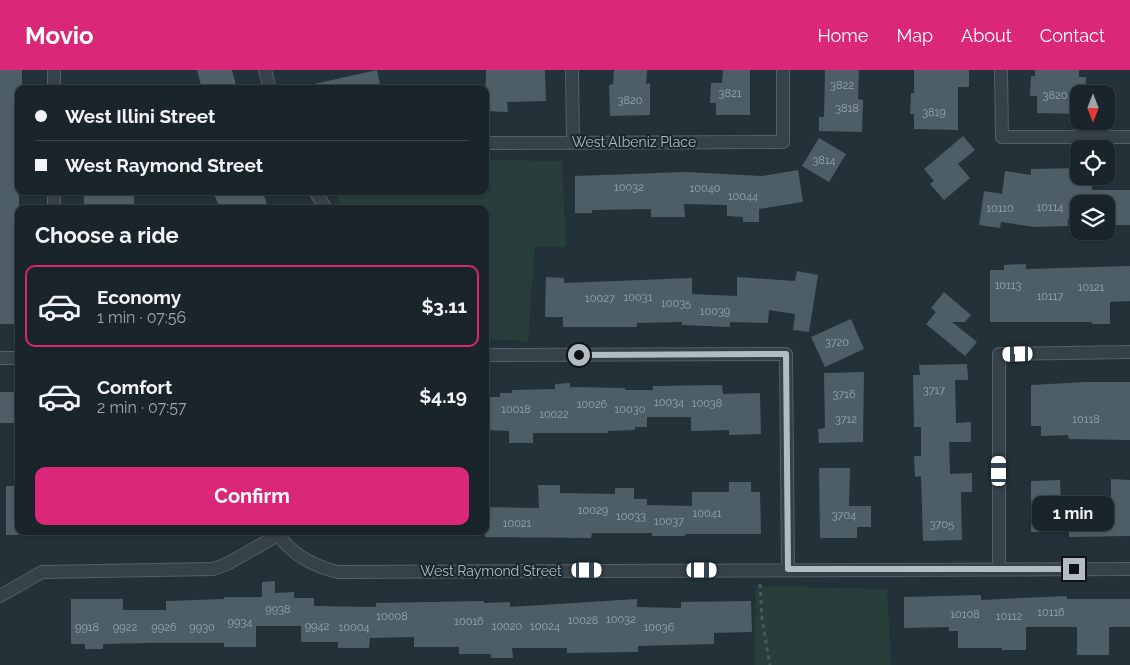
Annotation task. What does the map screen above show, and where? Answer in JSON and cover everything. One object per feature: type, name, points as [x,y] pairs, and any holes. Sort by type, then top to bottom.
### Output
[{"type":"street","points":[[54,70],[54,85]]},
{"type":"street","points":[[265,70],[269,85]]},
{"type":"street","points":[[572,70],[573,142]]},
{"type":"street","name":"West Albeniz Place","points":[[489,143],[783,142],[783,70]]},
{"type":"street","points":[[1001,70],[1002,137],[1130,137]]},
{"type":"street","points":[[999,569],[999,354],[1130,352]]},
{"type":"street","points":[[489,355],[786,354],[788,569]]},
{"type":"street","points":[[0,358],[15,358]]},
{"type":"street","name":"West Raymond Street","points":[[0,596],[42,572],[214,569],[274,535]]},
{"type":"street","name":"West Raymond Street","points":[[279,535],[301,557],[312,564],[338,572],[1130,569]]},
{"type":"path","points":[[760,569],[762,619],[770,665]]},
{"type":"green space","points":[[489,160],[562,161],[566,247],[535,246],[528,341],[489,339],[489,205],[342,205],[335,195],[489,195]]},
{"type":"green space","points":[[756,586],[887,589],[891,665],[754,665]]},
{"type":"building","points":[[0,70],[22,70],[22,85],[15,85],[15,195],[19,195],[19,205],[15,205],[15,324],[0,324]]},
{"type":"building","points":[[197,70],[232,70],[236,85],[201,85]]},
{"type":"building","points":[[377,70],[380,85],[314,85]]},
{"type":"building","points":[[486,70],[545,70],[546,101],[507,102],[508,112],[489,111],[489,85],[486,85]]},
{"type":"building","points":[[614,70],[647,70],[646,84],[650,83],[650,115],[610,116],[609,85],[613,84]]},
{"type":"building","points":[[723,70],[750,70],[750,115],[716,115],[716,103],[710,103],[711,83],[722,83]]},
{"type":"building","points":[[825,70],[859,70],[858,99],[863,100],[862,132],[819,131],[819,117],[824,117]]},
{"type":"building","points":[[914,70],[969,70],[969,87],[958,87],[958,130],[914,129],[914,114],[910,114],[911,93],[914,93]]},
{"type":"building","points":[[1035,70],[1079,70],[1079,77],[1086,77],[1086,85],[1070,85],[1070,114],[1037,113],[1037,96],[1030,96],[1031,76],[1035,76]]},
{"type":"building","points":[[963,136],[975,150],[958,164],[970,178],[944,200],[930,184],[934,181],[924,169]]},
{"type":"building","points":[[819,138],[846,154],[829,182],[802,166]]},
{"type":"building","points":[[1070,168],[1070,185],[1092,185],[1092,190],[1130,190],[1130,225],[1115,225],[1115,195],[1070,195],[1070,219],[1068,219],[1068,226],[1034,227],[1001,222],[1000,228],[979,225],[984,191],[1002,194],[1005,171],[1031,175],[1031,169]]},
{"type":"building","points":[[798,170],[803,202],[759,209],[759,222],[743,222],[743,217],[727,216],[727,205],[684,204],[685,217],[651,217],[651,209],[592,210],[592,213],[575,213],[575,176],[686,172],[762,176]]},
{"type":"building","points":[[84,195],[134,195],[134,205],[84,205]]},
{"type":"building","points":[[214,195],[264,195],[267,205],[218,205]]},
{"type":"building","points":[[1026,264],[1026,269],[1130,266],[1130,301],[1110,302],[1110,324],[1092,324],[1092,322],[990,322],[990,270],[1004,270],[1004,265]]},
{"type":"building","points":[[797,271],[818,275],[809,332],[793,330],[795,314],[769,310],[768,323],[730,322],[730,327],[682,325],[682,322],[637,323],[637,327],[563,327],[563,317],[545,317],[546,277],[564,278],[564,283],[692,278],[692,294],[737,296],[737,277],[795,281]]},
{"type":"building","points":[[944,292],[971,315],[965,322],[952,322],[977,342],[965,356],[926,324],[936,312],[931,308]]},
{"type":"building","points":[[851,319],[864,349],[825,367],[811,337]]},
{"type":"building","points":[[967,364],[968,380],[955,380],[956,423],[971,422],[971,442],[949,442],[950,474],[972,473],[972,492],[961,492],[962,540],[923,541],[921,476],[915,477],[914,456],[921,456],[921,427],[914,427],[913,375],[920,375],[919,365]]},
{"type":"building","points":[[864,372],[863,442],[819,443],[818,429],[825,428],[824,373]]},
{"type":"building","points":[[1130,382],[1130,440],[1069,439],[1068,435],[1041,436],[1041,426],[1031,426],[1031,385]]},
{"type":"building","points":[[570,383],[570,387],[625,388],[625,390],[653,390],[653,386],[722,385],[723,394],[760,393],[761,434],[729,435],[729,430],[691,431],[691,417],[647,417],[647,427],[635,427],[635,430],[608,431],[608,433],[533,433],[533,443],[509,443],[509,431],[489,430],[489,397],[500,397],[500,393],[512,393],[512,390],[555,389],[555,384]]},
{"type":"building","points":[[0,392],[15,392],[15,423],[0,423]]},
{"type":"building","points":[[819,468],[850,468],[849,506],[871,506],[871,527],[857,527],[857,538],[820,538]]},
{"type":"building","points":[[1111,479],[1130,480],[1130,536],[1069,537],[1069,532],[1031,532],[1031,481],[1060,480],[1061,505],[1111,505]]},
{"type":"building","points":[[729,482],[751,482],[751,492],[760,492],[761,534],[652,536],[652,533],[592,533],[591,538],[485,537],[485,535],[489,535],[489,507],[539,508],[538,485],[560,485],[560,493],[615,494],[615,488],[634,488],[634,499],[647,499],[647,505],[692,506],[692,492],[729,492]]},
{"type":"building","points":[[6,486],[15,486],[15,535],[6,535]]},
{"type":"building","points":[[275,581],[275,593],[294,592],[294,598],[314,598],[314,606],[376,607],[376,603],[484,601],[484,603],[510,602],[510,607],[637,599],[637,607],[681,608],[681,602],[751,601],[752,632],[714,633],[714,644],[638,646],[638,652],[567,653],[567,648],[512,648],[513,658],[491,658],[491,654],[459,654],[459,647],[414,647],[414,637],[370,638],[369,648],[338,648],[338,642],[301,642],[301,626],[256,626],[256,647],[224,647],[224,643],[148,643],[103,644],[103,649],[85,649],[85,644],[71,644],[71,599],[123,599],[123,610],[166,610],[166,601],[224,599],[224,597],[262,597],[262,582]]},
{"type":"building","points":[[981,595],[981,600],[1067,596],[1067,599],[1130,599],[1130,627],[1109,627],[1109,655],[1077,655],[1077,627],[1026,627],[1026,650],[958,648],[958,631],[949,631],[949,627],[904,628],[904,597]]},
{"type":"route","points":[[579,355],[786,354],[788,569],[1074,569]]}]
